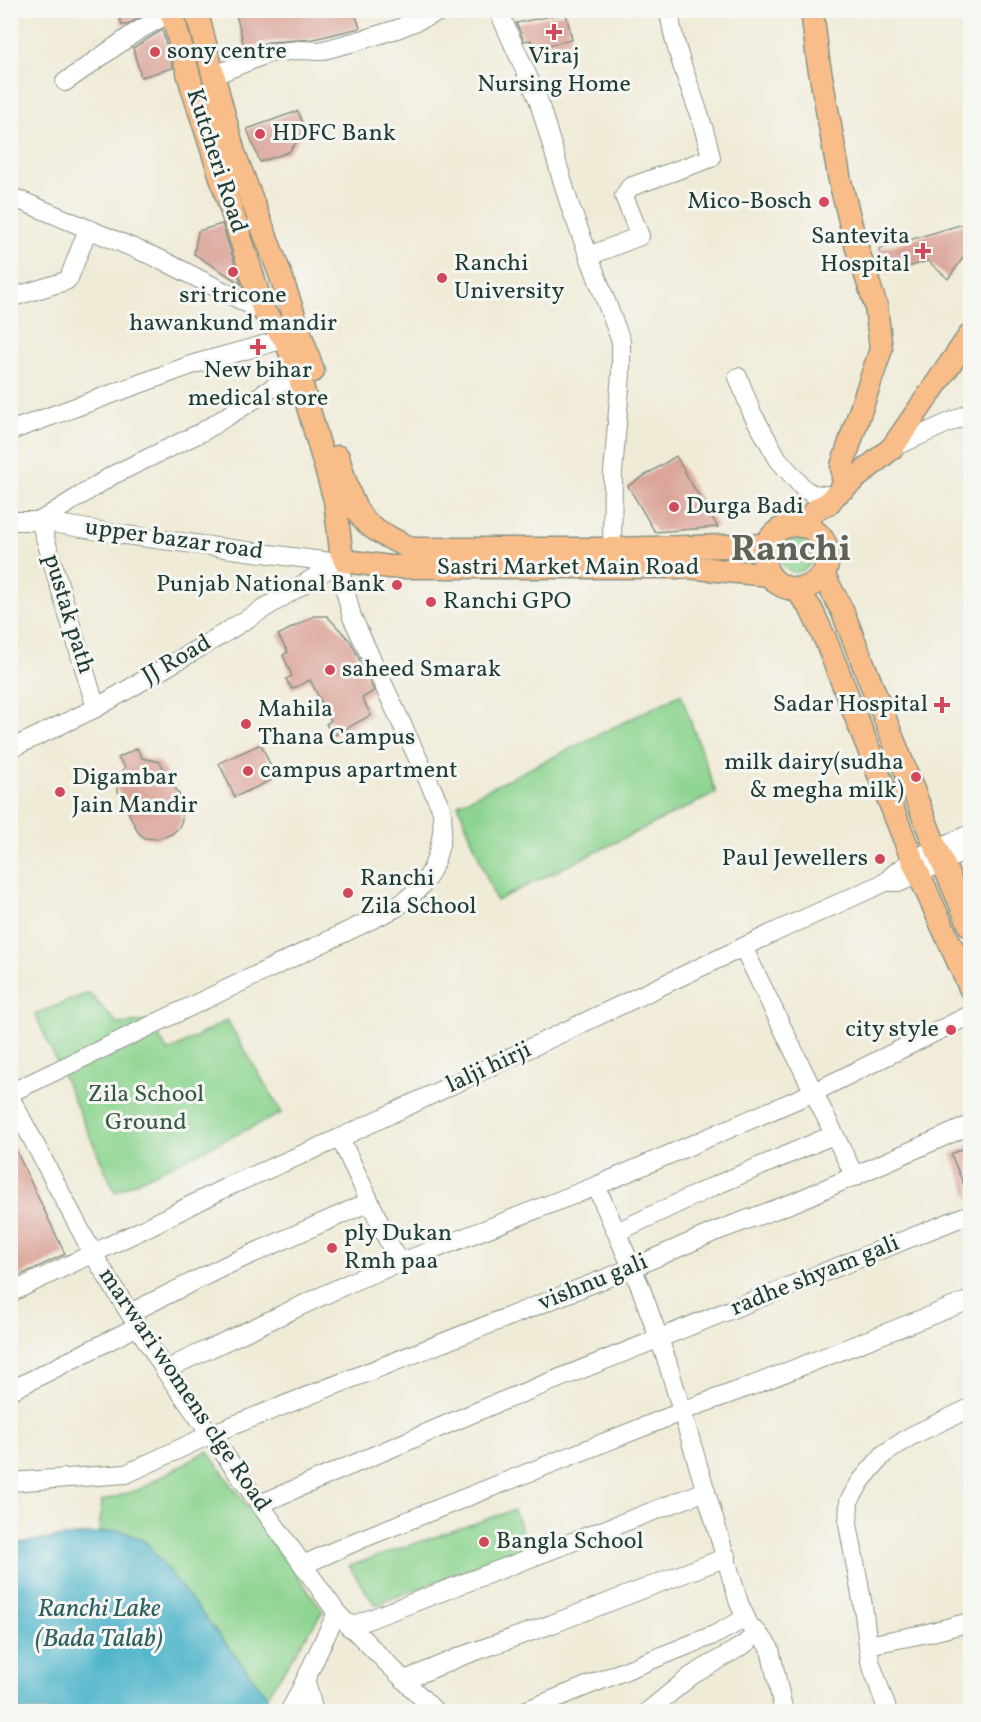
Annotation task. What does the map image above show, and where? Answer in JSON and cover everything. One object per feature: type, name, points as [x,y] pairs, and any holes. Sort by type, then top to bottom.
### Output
[{"type":"main road","points":[[196,10],[234,153],[279,271],[314,374],[346,484],[363,520],[412,549],[612,549],[766,545]]},
{"type":"main road","points":[[812,10],[818,60],[840,182],[856,245],[876,306],[881,349],[842,466],[825,542]]},
{"type":"main road","name":"Kutcheri Road","points":[[171,11],[192,87],[264,312],[285,339],[298,372],[335,500],[341,561]]},
{"type":"main road","points":[[800,526],[818,508],[836,496],[892,448],[970,335]]},
{"type":"main road","points":[[789,526],[800,526],[818,534],[825,542],[828,553],[823,574],[816,582],[796,589],[777,583],[769,575],[764,555],[766,545],[772,536],[789,526]]},
{"type":"main road","name":"Sastri Market Main Road","points":[[341,561],[367,565],[428,567],[687,567],[769,575]]},
{"type":"main road","points":[[823,574],[842,609],[970,927]]},
{"type":"main road","points":[[796,589],[811,609],[826,640],[916,867],[970,988]]},
{"type":"street","points":[[212,76],[269,53],[320,51],[408,26],[444,10]]},
{"type":"street","points":[[509,10],[498,11],[538,99],[570,207],[621,341],[621,374],[613,473],[612,549]]},
{"type":"street","points":[[589,256],[640,236],[624,196],[630,187],[711,158],[669,10]]},
{"type":"street","points":[[65,82],[136,32],[171,11]]},
{"type":"street","points":[[10,196],[162,260],[264,312]]},
{"type":"street","points":[[10,298],[66,281],[88,229]]},
{"type":"street","points":[[10,431],[194,364],[285,339]]},
{"type":"street","points":[[40,521],[113,475],[202,432],[298,372]]},
{"type":"street","points":[[738,378],[752,413],[778,459],[804,489],[813,494],[836,496]]},
{"type":"street","points":[[892,448],[970,413]]},
{"type":"street","name":"upper bazar road","points":[[13,523],[40,521],[118,534],[341,561]]},
{"type":"street","name":"pustak path","points":[[40,521],[96,708]]},
{"type":"street","points":[[10,1095],[396,908],[423,884],[437,855],[444,821],[441,808],[352,617],[341,561]]},
{"type":"street","name":"JJ Road","points":[[10,749],[96,708],[218,637],[341,561]]},
{"type":"street","points":[[940,856],[970,834]]},
{"type":"street","points":[[940,856],[970,849]]},
{"type":"street","name":"lalji hirji","points":[[10,1293],[227,1186],[340,1138],[743,947],[885,882],[900,882],[916,867],[940,856]]},
{"type":"street","points":[[743,947],[812,1093],[855,1177]]},
{"type":"street","points":[[166,1372],[178,1363],[310,1300],[596,1186],[812,1093],[970,1015]]},
{"type":"street","name":"marwari womens clge Road","points":[[10,1095],[93,1254],[166,1372],[337,1613],[436,1712]]},
{"type":"street","name":"vishnu gali","points":[[10,1482],[126,1474],[212,1434],[327,1387],[473,1332],[632,1268],[714,1232],[855,1177],[970,1125]]},
{"type":"street","points":[[617,1232],[712,1187],[834,1135]]},
{"type":"street","points":[[340,1138],[399,1264]]},
{"type":"street","points":[[596,1186],[660,1339],[736,1593],[749,1625],[764,1640],[773,1657],[784,1712]]},
{"type":"street","points":[[10,1391],[227,1265],[369,1202]]},
{"type":"street","name":"radhe shyam gali","points":[[260,1504],[489,1406],[970,1214]]},
{"type":"street","points":[[303,1565],[359,1540],[970,1300]]},
{"type":"street","points":[[888,1712],[873,1670],[868,1645],[848,1524],[849,1501],[866,1474],[891,1449],[911,1436],[970,1408]]},
{"type":"street","points":[[349,1627],[706,1491]]},
{"type":"street","points":[[405,1680],[442,1663],[727,1557]]},
{"type":"street","points":[[289,1712],[306,1682],[315,1656],[337,1613]]},
{"type":"street","points":[[522,1712],[708,1638],[746,1618]]},
{"type":"street","points":[[868,1645],[970,1622]]},
{"type":"street","points":[[647,1712],[691,1676],[732,1652],[758,1633]]},
{"type":"street","points":[[306,1682],[314,1712]]},
{"type":"green space","points":[[796,540],[808,544],[812,556],[808,568],[796,572],[784,568],[780,556],[784,544]]},
{"type":"green space","points":[[681,694],[716,793],[496,901],[458,804]]},
{"type":"green space","name":"Zila School Ground","points":[[89,993],[118,1024],[150,1021],[168,1052],[227,1020],[282,1113],[115,1192],[35,1014]]},
{"type":"green space","points":[[207,1451],[323,1611],[267,1696],[145,1541],[99,1531],[102,1501],[138,1490]]},
{"type":"green space","points":[[514,1510],[528,1546],[375,1605],[349,1566]]},
{"type":"water","name":"Ranchi Lake (Bada Talab)","points":[[120,1530],[145,1541],[267,1696],[271,1711],[11,1711],[11,1544]]},
{"type":"building","points":[[117,10],[151,10],[127,25],[122,25]]},
{"type":"building","points":[[235,10],[354,10],[360,28],[314,39],[268,42],[245,50]]},
{"type":"building","points":[[566,13],[572,40],[533,48],[531,40],[524,41],[516,23]]},
{"type":"building","name":"sony centre","points":[[162,30],[173,68],[141,77],[133,48]]},
{"type":"building","points":[[298,111],[305,131],[289,152],[260,162],[247,129]]},
{"type":"building","name":"Santevita Hospital","points":[[970,222],[970,248],[948,279],[928,261],[887,273],[879,249]]},
{"type":"building","name":"sri tricone hawankund mandir","points":[[222,224],[241,284],[194,254],[198,231]]},
{"type":"building","name":"Durga Badi","points":[[676,456],[718,527],[655,532],[628,486]]},
{"type":"building","name":"saheed Smarak","points":[[314,616],[327,616],[351,642],[374,691],[362,698],[371,715],[333,736],[326,724],[331,721],[310,680],[292,689],[286,679],[292,676],[283,655],[288,652],[278,635]]},
{"type":"building","name":"campus apartment","points":[[261,744],[276,778],[235,797],[219,763]]},
{"type":"building","points":[[137,748],[142,758],[160,762],[184,803],[180,804],[182,820],[179,827],[172,834],[157,839],[144,838],[138,832],[117,789],[118,776],[125,767],[118,758]]},
{"type":"building","points":[[10,1138],[65,1254],[10,1280]]},
{"type":"building","points":[[970,1145],[970,1200],[951,1154]]},
{"type":"place","name":"Viraj Nursing Home","points":[[554,32]]},
{"type":"place","name":"sony centre","points":[[155,52]]},
{"type":"place","name":"HDFC Bank","points":[[260,134]]},
{"type":"place","name":"Mico-Bosch","points":[[824,202]]},
{"type":"place","name":"Santevita Hospital","points":[[923,251]]},
{"type":"place","name":"sri tricone hawankund mandir","points":[[233,272]]},
{"type":"place","name":"Ranchi University","points":[[442,278]]},
{"type":"place","name":"New bihar medical store","points":[[258,347]]},
{"type":"place","name":"Durga Badi","points":[[674,507]]},
{"type":"place","name":"Punjab National Bank","points":[[397,585]]},
{"type":"place","name":"Ranchi GPO","points":[[431,602]]},
{"type":"place","name":"saheed Smarak","points":[[330,670]]},
{"type":"place","name":"Sadar Hospital","points":[[942,705]]},
{"type":"place","name":"Mahila Thana Campus","points":[[246,724]]},
{"type":"place","name":"campus apartment","points":[[248,771]]},
{"type":"place","name":"milk dairy(sudha & megha milk)","points":[[916,777]]},
{"type":"place","name":"Digambar Jain Mandir","points":[[60,792]]},
{"type":"place","name":"Paul Jewellers","points":[[880,859]]},
{"type":"place","name":"Ranchi Zila School","points":[[348,893]]},
{"type":"place","name":"city style","points":[[951,1030]]},
{"type":"place","name":"ply Dukan Rmh paa","points":[[332,1248]]},
{"type":"place","name":"Bangla School","points":[[484,1542]]},
{"type":"district","name":"Ranchi","points":[[791,551]]}]
